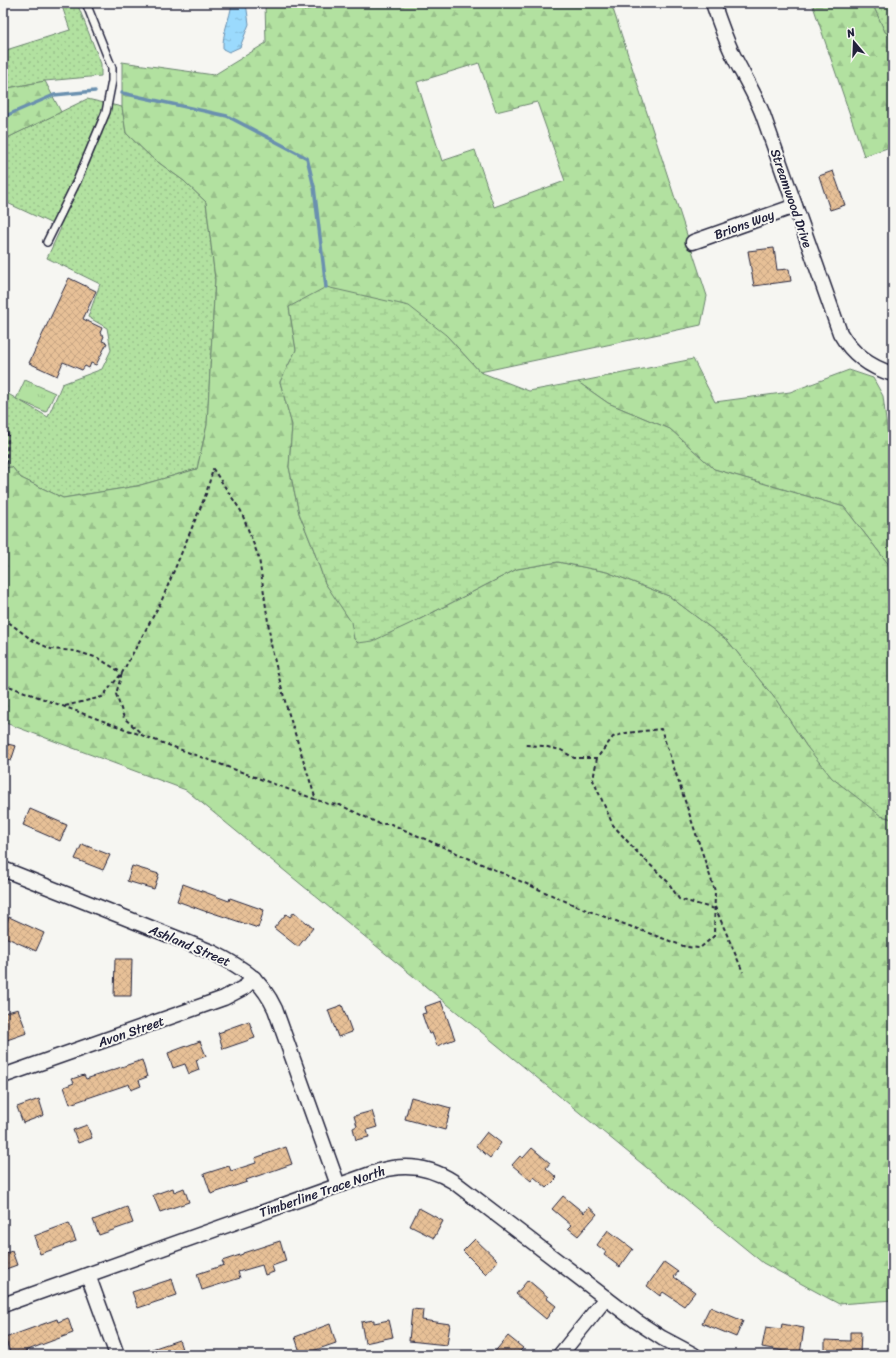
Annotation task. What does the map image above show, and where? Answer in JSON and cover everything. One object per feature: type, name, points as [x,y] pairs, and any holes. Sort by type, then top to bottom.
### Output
[{"type":"street","name":"Streamwood Drive","points":[[713,3],[720,25],[734,56],[764,115],[840,333],[846,344],[861,359],[893,376]]},
{"type":"street","name":"Brions Way","points":[[693,242],[795,206]]},
{"type":"street","name":"Ashland Street","points":[[3,869],[214,953],[234,963],[254,978],[270,997],[338,1185]]},
{"type":"street","name":"Avon Street","points":[[3,1076],[224,998],[245,987],[254,978]]},
{"type":"street","name":"Timberline Trace North","points":[[3,1305],[338,1185],[390,1168],[414,1167],[438,1173],[454,1182],[636,1321],[662,1338],[694,1355]]},
{"type":"street","points":[[88,1275],[117,1355]]},
{"type":"street","points":[[560,1355],[606,1298]]},
{"type":"lane","points":[[47,242],[77,181],[106,112],[112,82],[112,68],[86,3]]},
{"type":"path","points":[[3,419],[8,435],[3,501]]},
{"type":"path","points":[[64,706],[102,697],[122,673],[161,602],[206,494],[213,469],[241,511],[259,558],[272,650],[286,705],[316,800]]},
{"type":"path","points":[[3,618],[32,640],[51,649],[75,650],[98,658],[122,673]]},
{"type":"path","points":[[122,673],[116,694],[124,718],[143,736]]},
{"type":"path","points":[[3,684],[316,800],[328,804],[340,805],[380,824],[391,824],[581,908],[686,947],[700,948],[714,936],[715,909],[715,891],[660,729],[626,733],[613,737],[597,758],[593,780],[612,825],[636,852],[668,882],[679,898],[715,909]]},
{"type":"path","points":[[525,745],[543,746],[561,750],[574,758],[597,758]]},
{"type":"path","points":[[715,906],[743,972]]},
{"type":"green space","points":[[61,3],[77,3],[101,64],[101,76],[45,81],[3,89],[3,51],[70,30]]},
{"type":"green space","points":[[265,3],[302,3],[304,11],[326,3],[611,3],[707,296],[701,325],[480,372],[446,335],[289,307],[296,350],[280,382],[292,425],[289,467],[299,513],[325,583],[352,622],[354,639],[420,619],[517,569],[558,562],[607,572],[669,596],[728,641],[777,701],[807,747],[881,816],[893,819],[893,1300],[839,1304],[763,1263],[186,790],[3,722],[3,468],[12,467],[21,478],[63,498],[137,486],[197,469],[207,425],[215,279],[206,202],[184,181],[151,157],[126,133],[122,107],[122,62],[214,75],[266,43]],"holes":[[[479,63],[496,112],[537,102],[565,181],[494,207],[475,150],[442,161],[417,82]]]},
{"type":"green space","points":[[812,3],[872,3],[885,32],[893,37],[893,146],[864,156]]},
{"type":"green space","points":[[872,3],[893,3],[893,37],[885,32]]},
{"type":"green space","points":[[45,81],[61,112],[3,140],[3,89]]},
{"type":"green space","points":[[87,99],[122,107],[126,133],[151,157],[184,181],[206,202],[215,279],[207,425],[197,469],[137,486],[63,498],[21,478],[12,467],[3,468],[3,391],[48,417],[62,384],[102,369],[111,350],[107,328],[88,317],[100,284],[47,258],[61,228],[3,201],[3,140]]},
{"type":"green space","points":[[326,287],[409,306],[446,335],[480,372],[529,391],[578,382],[608,403],[670,429],[714,469],[844,507],[893,570],[893,819],[881,816],[832,778],[807,747],[777,701],[728,641],[669,596],[607,572],[558,562],[517,569],[420,619],[373,641],[358,643],[354,639],[351,622],[325,583],[299,513],[289,467],[292,425],[280,382],[296,350],[289,307]]},
{"type":"green space","points":[[693,359],[715,402],[790,392],[849,370],[873,378],[883,396],[893,478],[893,570],[844,507],[714,469],[670,429],[608,403],[578,382]]},
{"type":"green space","points":[[25,380],[55,393],[46,412],[16,399]]},
{"type":"water","points":[[232,3],[246,3],[249,24],[240,47],[229,52],[223,49],[223,43]]},
{"type":"building","points":[[833,171],[845,205],[830,210],[819,176]]},
{"type":"building","points":[[774,248],[777,270],[789,269],[791,281],[754,286],[748,251]]},
{"type":"building","points":[[69,278],[96,291],[83,319],[102,328],[100,333],[104,336],[102,341],[107,343],[96,365],[91,363],[89,368],[85,366],[82,370],[63,362],[57,376],[29,363]]},
{"type":"building","points":[[3,743],[16,746],[11,761],[3,758]]},
{"type":"building","points":[[30,809],[67,825],[60,841],[23,825]]},
{"type":"building","points":[[82,844],[110,855],[103,870],[75,859]]},
{"type":"building","points":[[132,866],[159,874],[154,889],[127,881]]},
{"type":"building","points":[[183,884],[229,901],[230,898],[264,910],[258,928],[177,901]]},
{"type":"building","points":[[294,912],[313,928],[298,947],[274,928],[286,914],[290,917]]},
{"type":"building","points":[[9,917],[44,933],[36,951],[3,936],[3,930]]},
{"type":"building","points":[[115,959],[132,959],[131,996],[114,996]]},
{"type":"building","points":[[441,1001],[455,1039],[437,1046],[432,1033],[429,1034],[422,1014],[426,1013],[424,1007]]},
{"type":"building","points":[[342,1005],[352,1032],[338,1037],[328,1010]]},
{"type":"building","points":[[18,1009],[27,1033],[7,1040],[6,1037],[3,1038],[3,1019],[6,1018],[4,1013]]},
{"type":"building","points":[[249,1021],[255,1038],[223,1049],[218,1033]]},
{"type":"building","points":[[200,1041],[206,1056],[196,1060],[199,1070],[189,1074],[185,1064],[173,1068],[168,1053]]},
{"type":"building","points":[[142,1060],[147,1077],[139,1080],[141,1086],[131,1090],[129,1084],[70,1104],[64,1087],[74,1083],[72,1079],[84,1075],[86,1079]]},
{"type":"building","points":[[411,1097],[451,1108],[445,1130],[405,1119]]},
{"type":"building","points":[[39,1099],[44,1115],[23,1123],[17,1107]]},
{"type":"building","points":[[372,1111],[377,1127],[367,1130],[369,1137],[356,1140],[353,1128],[357,1126],[354,1116]]},
{"type":"building","points":[[87,1125],[92,1138],[78,1143],[73,1130]]},
{"type":"building","points":[[487,1132],[501,1143],[490,1158],[476,1146]]},
{"type":"building","points":[[286,1147],[292,1164],[246,1180],[247,1182],[211,1194],[204,1174],[229,1166],[231,1171],[256,1163],[255,1158]]},
{"type":"building","points":[[532,1148],[550,1163],[546,1168],[557,1178],[547,1188],[534,1177],[531,1181],[512,1165],[520,1156],[523,1158]]},
{"type":"building","points":[[173,1188],[174,1192],[184,1188],[189,1202],[160,1212],[153,1195]]},
{"type":"building","points":[[563,1196],[584,1213],[589,1207],[597,1214],[578,1236],[568,1228],[571,1225],[552,1209]]},
{"type":"building","points":[[127,1207],[133,1223],[99,1235],[93,1220]]},
{"type":"building","points":[[419,1208],[443,1221],[434,1238],[410,1226]]},
{"type":"building","points":[[69,1223],[76,1241],[40,1254],[34,1236]]},
{"type":"building","points":[[608,1230],[633,1249],[620,1267],[604,1255],[606,1252],[597,1245]]},
{"type":"building","points":[[475,1239],[498,1261],[486,1274],[463,1251]]},
{"type":"building","points":[[280,1241],[286,1261],[272,1266],[274,1272],[265,1275],[262,1265],[238,1272],[240,1278],[202,1290],[197,1274],[224,1265],[222,1261]]},
{"type":"building","points":[[12,1251],[17,1265],[3,1270],[3,1254]]},
{"type":"building","points":[[664,1262],[678,1272],[674,1277],[695,1292],[684,1306],[663,1292],[660,1296],[647,1286]]},
{"type":"building","points":[[172,1279],[177,1295],[138,1308],[132,1292]]},
{"type":"building","points":[[528,1280],[556,1306],[546,1319],[516,1294]]},
{"type":"building","points":[[710,1307],[743,1321],[736,1337],[702,1323]]},
{"type":"building","points":[[412,1309],[423,1310],[422,1320],[450,1324],[447,1345],[409,1341]]},
{"type":"building","points":[[68,1318],[73,1333],[25,1351],[26,1355],[11,1355],[5,1338],[57,1319],[58,1322]]},
{"type":"building","points":[[374,1320],[374,1323],[389,1320],[393,1337],[365,1343],[361,1322]]},
{"type":"building","points":[[330,1324],[336,1343],[301,1355],[295,1337]]},
{"type":"building","points":[[782,1324],[804,1328],[800,1354],[762,1347],[766,1327],[781,1329]]},
{"type":"building","points":[[850,1332],[861,1332],[860,1355],[825,1355],[825,1340],[850,1341]]},
{"type":"building","points":[[508,1336],[523,1348],[516,1355],[492,1355]]},
{"type":"building","points":[[179,1340],[184,1355],[141,1355],[140,1353]]},
{"type":"waterway","points":[[3,117],[54,95],[95,91]]},
{"type":"waterway","points":[[122,93],[227,116],[307,158],[314,187],[326,287]]}]
